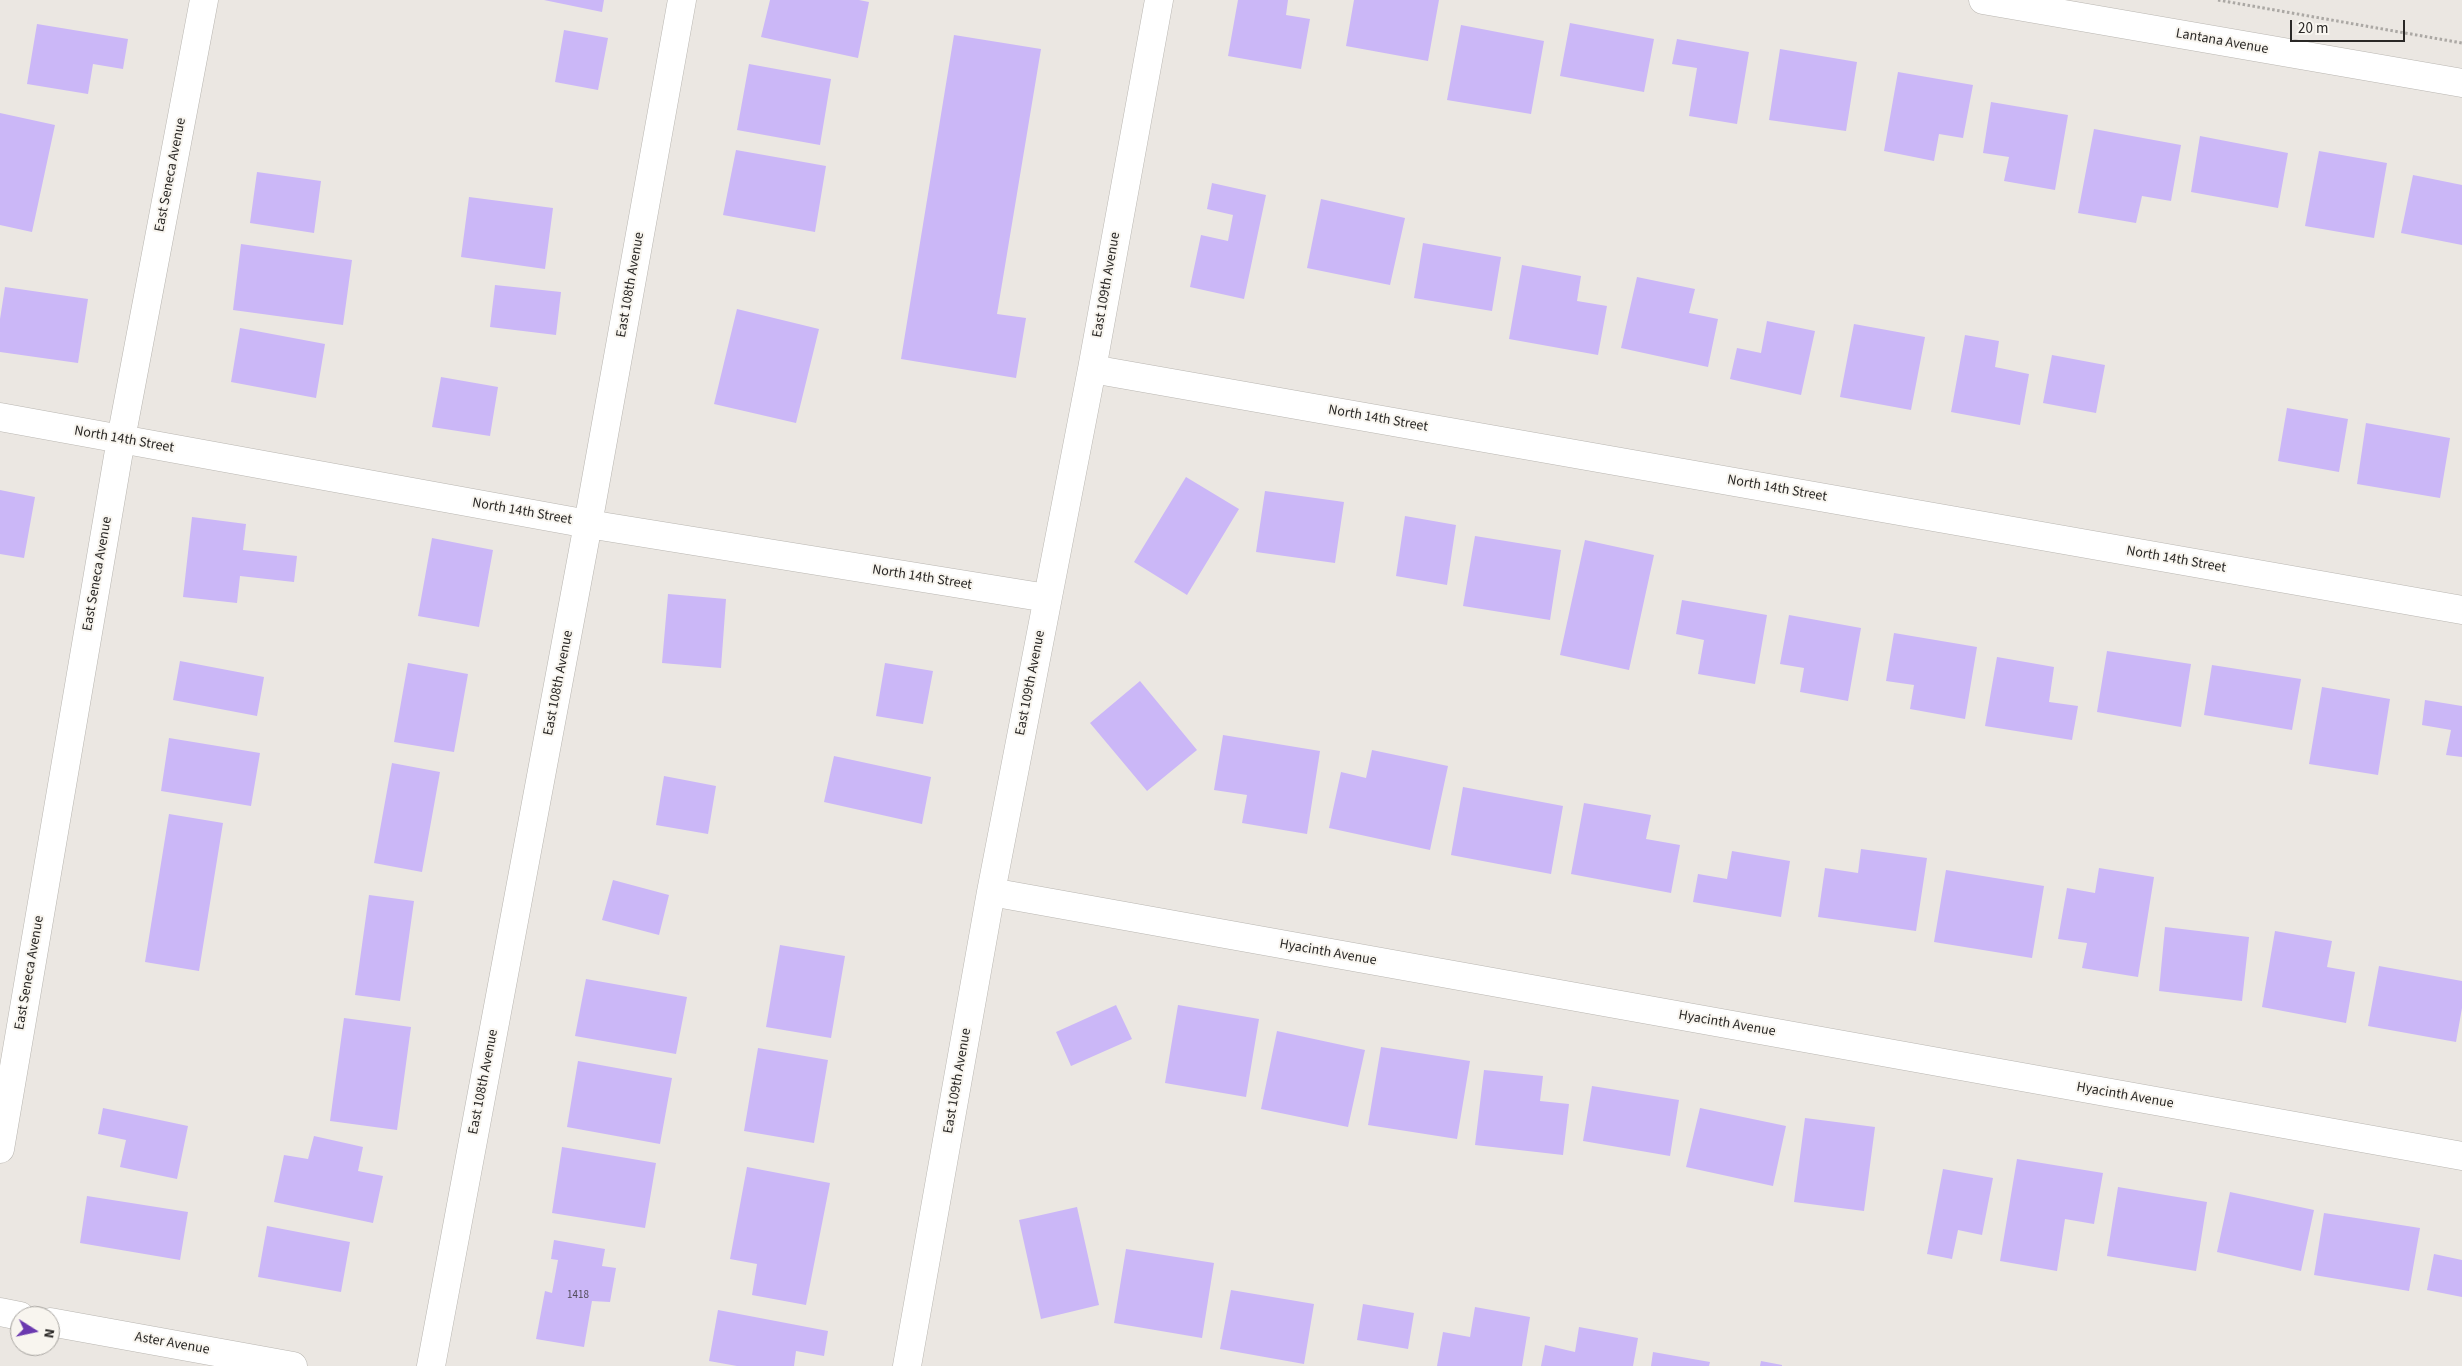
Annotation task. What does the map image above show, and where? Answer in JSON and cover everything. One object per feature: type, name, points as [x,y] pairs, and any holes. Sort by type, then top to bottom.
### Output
[{"type":"street","name":"East Seneca Avenue","points":[[0,1149],[122,439],[204,0]]},
{"type":"street","name":"East 108th Avenue","points":[[431,1366],[588,524],[682,0]]},
{"type":"street","name":"East 109th Avenue","points":[[907,1366],[991,892],[1092,369],[1159,0]]},
{"type":"street","name":"Lantana Avenue","points":[[1983,0],[2462,84]]},
{"type":"street","name":"North 14th Street","points":[[1092,369],[2462,610]]},
{"type":"street","name":"North 14th Street","points":[[0,416],[588,524],[1047,598]]},
{"type":"street","name":"Hyacinth Avenue","points":[[991,892],[2462,1156]]},
{"type":"street","name":"Aster Avenue","points":[[60,1324],[293,1366]]},
{"type":"path","points":[[2218,0],[2462,43]]},
{"type":"building","points":[[544,0],[604,0],[602,12]]},
{"type":"building","points":[[770,0],[859,0],[869,2],[858,58],[761,37]]},
{"type":"building","points":[[1238,0],[1288,0],[1286,15],[1310,19],[1301,69],[1228,56]]},
{"type":"building","points":[[1354,0],[1439,0],[1428,61],[1346,46]]},
{"type":"building","points":[[1570,23],[1654,39],[1644,92],[1560,76]]},
{"type":"building","points":[[37,24],[128,39],[123,69],[93,64],[88,94],[27,84]]},
{"type":"building","points":[[1461,25],[1544,41],[1531,114],[1447,100]]},
{"type":"building","points":[[564,30],[608,38],[598,90],[555,82]]},
{"type":"building","points":[[954,35],[1041,49],[997,314],[1026,318],[1016,378],[901,359]]},
{"type":"building","points":[[1677,39],[1749,52],[1737,124],[1689,116],[1697,68],[1672,64]]},
{"type":"building","points":[[1780,49],[1857,62],[1846,131],[1769,120]]},
{"type":"building","points":[[749,64],[831,79],[820,145],[737,130]]},
{"type":"building","points":[[1898,72],[1973,85],[1963,138],[1939,134],[1934,161],[1884,151]]},
{"type":"building","points":[[1991,102],[2068,115],[2055,190],[2004,181],[2009,157],[1983,153]]},
{"type":"building","points":[[0,113],[55,125],[32,232],[0,225]]},
{"type":"building","points":[[2094,129],[2181,145],[2171,201],[2142,196],[2136,223],[2078,213]]},
{"type":"building","points":[[2200,136],[2288,153],[2278,208],[2191,192]]},
{"type":"building","points":[[736,150],[826,166],[815,232],[723,215]]},
{"type":"building","points":[[2319,151],[2387,163],[2374,238],[2305,226]]},
{"type":"building","points":[[257,172],[321,181],[314,233],[250,223]]},
{"type":"building","points":[[2413,175],[2462,185],[2462,245],[2401,233]]},
{"type":"building","points":[[1212,183],[1266,195],[1244,299],[1190,287],[1201,235],[1228,241],[1233,215],[1207,209]]},
{"type":"building","points":[[469,197],[553,208],[545,269],[461,257]]},
{"type":"building","points":[[1321,199],[1405,218],[1390,285],[1307,268]]},
{"type":"building","points":[[1423,243],[1501,257],[1492,311],[1414,298]]},
{"type":"building","points":[[241,244],[352,260],[343,325],[233,310]]},
{"type":"building","points":[[1522,265],[1581,276],[1577,301],[1607,306],[1598,355],[1509,339]]},
{"type":"building","points":[[1637,277],[1695,289],[1689,313],[1718,319],[1708,367],[1621,348]]},
{"type":"building","points":[[495,285],[561,292],[556,335],[490,327]]},
{"type":"building","points":[[5,287],[88,299],[78,363],[0,352],[0,319]]},
{"type":"building","points":[[737,309],[819,329],[796,423],[714,404]]},
{"type":"building","points":[[1767,321],[1815,331],[1801,395],[1730,379],[1737,348],[1761,353]]},
{"type":"building","points":[[1854,324],[1925,337],[1911,410],[1840,397]]},
{"type":"building","points":[[240,328],[325,344],[316,398],[231,382]]},
{"type":"building","points":[[1965,335],[1999,341],[1995,367],[2029,374],[2020,425],[1951,412]]},
{"type":"building","points":[[2052,355],[2105,365],[2096,413],[2043,403]]},
{"type":"building","points":[[441,377],[498,387],[490,436],[432,427]]},
{"type":"building","points":[[2287,408],[2348,419],[2339,472],[2278,461]]},
{"type":"building","points":[[2366,423],[2450,438],[2440,498],[2357,484]]},
{"type":"building","points":[[1186,477],[1239,509],[1187,595],[1134,562]]},
{"type":"building","points":[[0,490],[35,497],[24,558],[0,554]]},
{"type":"building","points":[[1265,491],[1344,502],[1335,563],[1256,552]]},
{"type":"building","points":[[1405,516],[1456,525],[1447,585],[1396,576]]},
{"type":"building","points":[[192,517],[246,524],[243,550],[297,556],[294,582],[240,576],[237,603],[183,597]]},
{"type":"building","points":[[1475,536],[1561,550],[1550,620],[1463,606]]},
{"type":"building","points":[[432,538],[493,550],[479,627],[418,616]]},
{"type":"building","points":[[1585,540],[1654,555],[1629,670],[1560,655]]},
{"type":"building","points":[[668,594],[726,599],[721,668],[662,663]]},
{"type":"building","points":[[1682,600],[1767,615],[1755,684],[1698,674],[1704,640],[1676,634]]},
{"type":"building","points":[[1789,615],[1861,628],[1848,701],[1800,692],[1804,668],[1780,664]]},
{"type":"building","points":[[1894,633],[1977,647],[1965,719],[1910,709],[1914,685],[1886,681]]},
{"type":"building","points":[[2107,651],[2191,664],[2181,727],[2097,712]]},
{"type":"building","points":[[1997,657],[2054,667],[2049,702],[2078,706],[2072,740],[1985,726]]},
{"type":"building","points":[[180,661],[264,677],[257,716],[173,700]]},
{"type":"building","points":[[408,663],[468,674],[454,752],[394,742]]},
{"type":"building","points":[[885,663],[933,671],[923,724],[876,716]]},
{"type":"building","points":[[2212,665],[2301,679],[2292,730],[2204,715]]},
{"type":"building","points":[[1140,681],[1197,750],[1147,791],[1090,723]]},
{"type":"building","points":[[2322,687],[2390,699],[2378,775],[2309,764]]},
{"type":"building","points":[[2425,700],[2462,706],[2462,757],[2446,755],[2451,730],[2422,725]]},
{"type":"building","points":[[1223,735],[1320,751],[1307,834],[1242,823],[1247,795],[1214,790]]},
{"type":"building","points":[[169,738],[260,753],[251,806],[161,791]]},
{"type":"building","points":[[1372,750],[1448,766],[1430,850],[1329,828],[1341,772],[1366,778]]},
{"type":"building","points":[[834,756],[931,777],[922,824],[824,802]]},
{"type":"building","points":[[392,763],[440,772],[422,872],[374,863]]},
{"type":"building","points":[[664,776],[716,786],[708,834],[656,825]]},
{"type":"building","points":[[1463,787],[1563,806],[1551,874],[1451,855]]},
{"type":"building","points":[[1584,803],[1651,815],[1646,839],[1680,845],[1671,893],[1571,874]]},
{"type":"building","points":[[169,814],[223,823],[199,971],[145,962]]},
{"type":"building","points":[[1861,849],[1927,858],[1916,931],[1818,917],[1825,868],[1858,873]]},
{"type":"building","points":[[1732,851],[1790,861],[1781,917],[1693,902],[1698,874],[1727,879]]},
{"type":"building","points":[[2099,868],[2154,877],[2138,977],[2082,968],[2087,943],[2058,939],[2067,888],[2095,893]]},
{"type":"building","points":[[1946,870],[2044,886],[2032,958],[1934,942]]},
{"type":"building","points":[[613,880],[669,895],[659,935],[602,920]]},
{"type":"building","points":[[369,895],[414,901],[400,1001],[355,995]]},
{"type":"building","points":[[2165,927],[2249,937],[2242,1001],[2159,991]]},
{"type":"building","points":[[2275,931],[2332,941],[2327,967],[2355,972],[2346,1023],[2262,1007]]},
{"type":"building","points":[[780,945],[845,956],[831,1038],[766,1027]]},
{"type":"building","points":[[2379,966],[2462,981],[2462,1008],[2456,1042],[2368,1026]]},
{"type":"building","points":[[586,979],[687,997],[676,1054],[575,1036]]},
{"type":"building","points":[[1116,1005],[1132,1039],[1071,1066],[1056,1032]]},
{"type":"building","points":[[1178,1005],[1259,1019],[1246,1097],[1165,1083]]},
{"type":"building","points":[[344,1018],[411,1027],[397,1130],[330,1121]]},
{"type":"building","points":[[1277,1031],[1365,1050],[1348,1127],[1261,1109]]},
{"type":"building","points":[[1381,1047],[1470,1061],[1457,1139],[1368,1125]]},
{"type":"building","points":[[758,1048],[828,1060],[814,1143],[744,1131]]},
{"type":"building","points":[[578,1061],[672,1078],[660,1144],[567,1127]]},
{"type":"building","points":[[1484,1070],[1543,1076],[1540,1101],[1569,1104],[1563,1155],[1475,1145]]},
{"type":"building","points":[[1592,1086],[1679,1100],[1670,1156],[1583,1141]]},
{"type":"building","points":[[103,1108],[188,1126],[177,1179],[120,1167],[126,1140],[98,1134]]},
{"type":"building","points":[[1700,1108],[1786,1126],[1773,1186],[1686,1167]]},
{"type":"building","points":[[1805,1118],[1875,1127],[1864,1211],[1794,1202]]},
{"type":"building","points":[[314,1136],[363,1147],[358,1171],[383,1176],[373,1223],[274,1202],[284,1155],[308,1159]]},
{"type":"building","points":[[562,1147],[656,1163],[645,1228],[552,1213]]},
{"type":"building","points":[[2017,1159],[2103,1173],[2094,1224],[2065,1219],[2057,1271],[2000,1261]]},
{"type":"building","points":[[747,1167],[830,1183],[806,1305],[752,1295],[757,1264],[730,1259]]},
{"type":"building","points":[[1943,1169],[1993,1178],[1982,1235],[1958,1230],[1952,1259],[1927,1254]]},
{"type":"building","points":[[2118,1187],[2207,1202],[2196,1271],[2107,1256]]},
{"type":"building","points":[[2230,1192],[2314,1210],[2301,1271],[2217,1252]]},
{"type":"building","points":[[87,1196],[188,1212],[180,1260],[80,1243]]},
{"type":"building","points":[[1077,1207],[1099,1305],[1041,1319],[1019,1220]]},
{"type":"building","points":[[2324,1213],[2420,1228],[2409,1291],[2314,1275]]},
{"type":"building","points":[[267,1226],[350,1242],[341,1292],[258,1277]]},
{"type":"building","points":[[554,1240],[605,1249],[602,1266],[616,1268],[610,1302],[592,1301],[584,1347],[536,1339],[545,1291],[552,1293],[558,1260],[551,1259]]},
{"type":"building","points":[[1126,1249],[1214,1263],[1202,1338],[1114,1323]]},
{"type":"building","points":[[2434,1254],[2462,1260],[2462,1297],[2427,1290]]},
{"type":"building","points":[[1231,1290],[1314,1304],[1304,1364],[1220,1349]]},
{"type":"building","points":[[1363,1304],[1414,1313],[1408,1349],[1357,1340]]},
{"type":"building","points":[[1475,1307],[1530,1317],[1522,1366],[1437,1366],[1443,1332],[1470,1337]]},
{"type":"building","points":[[718,1310],[828,1331],[824,1356],[796,1351],[794,1366],[737,1366],[709,1361]]},
{"type":"building","points":[[1579,1327],[1638,1338],[1633,1366],[1541,1366],[1545,1345],[1575,1352]]},
{"type":"building","points":[[1653,1352],[1710,1362],[1709,1366],[1651,1366]]},
{"type":"building","points":[[1761,1361],[1782,1365],[1782,1366],[1760,1366]]}]
